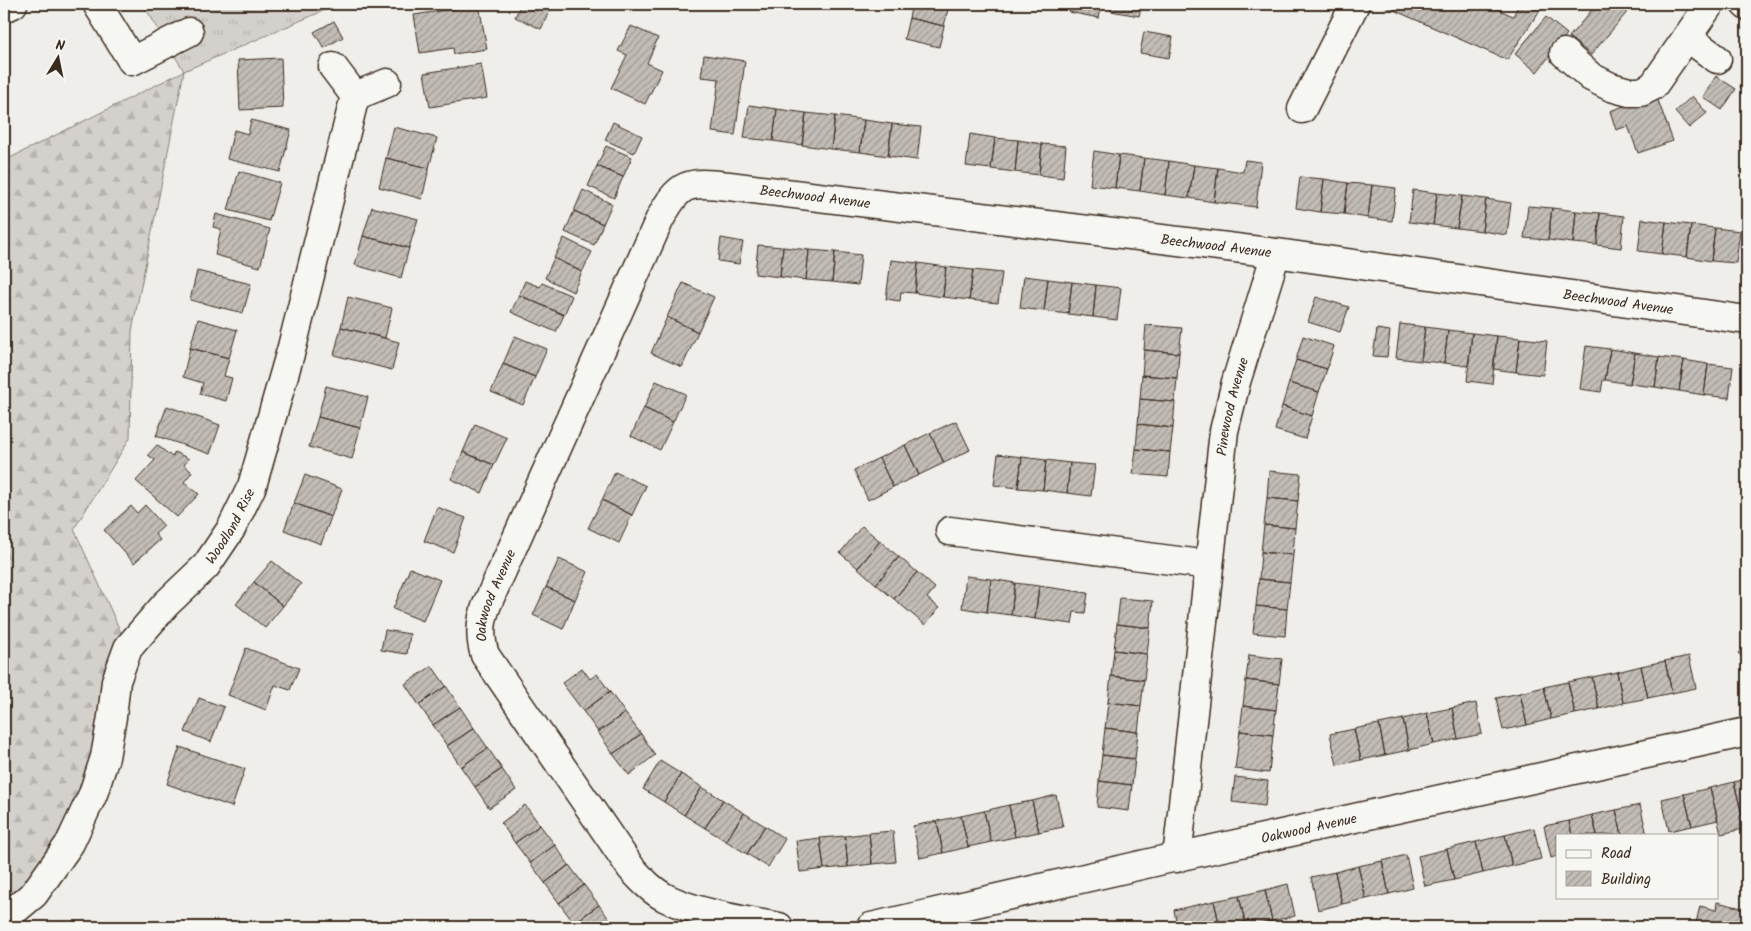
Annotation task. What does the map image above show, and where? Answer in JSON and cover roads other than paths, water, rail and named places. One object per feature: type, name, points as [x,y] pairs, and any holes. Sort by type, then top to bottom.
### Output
[{"type":"street","points":[[4,8],[13,4]]},
{"type":"street","points":[[97,4],[132,61],[189,32]]},
{"type":"street","points":[[1302,109],[1355,4]]},
{"type":"street","points":[[1564,53],[1591,77],[1611,87],[1629,92],[1641,92],[1653,86],[1710,4]]},
{"type":"street","points":[[1687,37],[1717,59]]},
{"type":"street","points":[[333,67],[355,96],[387,83]]},
{"type":"street","name":"Woodland Rise","points":[[12,913],[34,894],[70,843],[93,794],[105,757],[116,681],[128,648],[166,604],[206,566],[231,529],[252,486],[292,348],[355,96]]},
{"type":"street","name":"Beechwood Avenue","points":[[684,186],[705,183],[1276,254],[1747,320]]},
{"type":"street","name":"Oakwood Avenue","points":[[684,186],[668,202],[659,221],[482,615],[481,642],[485,654],[631,868],[646,884],[665,898],[685,905],[719,915],[779,927]]},
{"type":"street","name":"Pinewood Avenue","points":[[1177,858],[1224,431],[1236,382],[1276,254]]},
{"type":"street","points":[[950,531],[1210,565]]},
{"type":"street","name":"Oakwood Avenue","points":[[871,927],[1747,732]]}]
